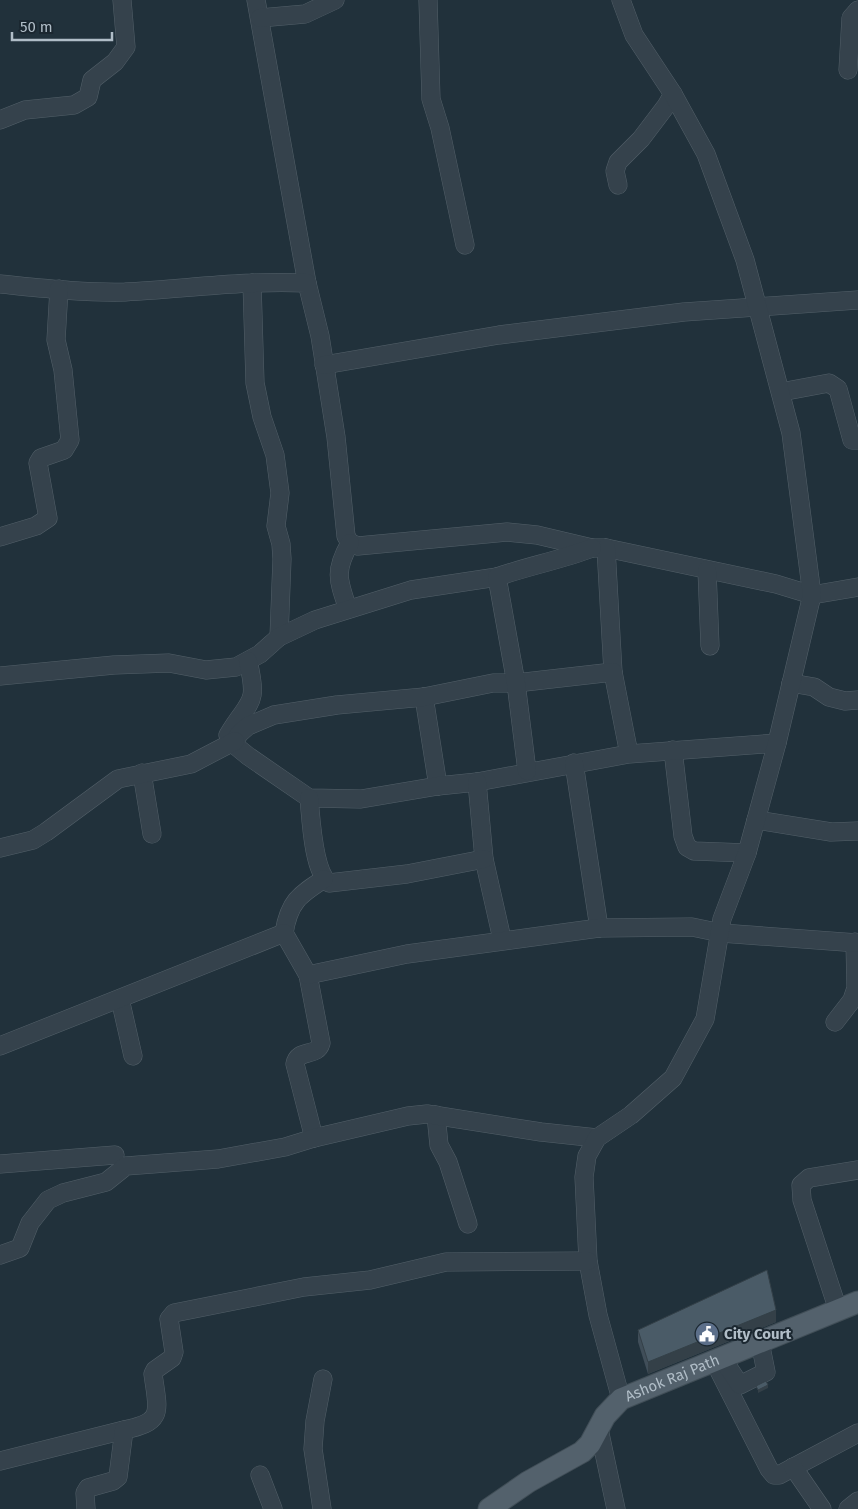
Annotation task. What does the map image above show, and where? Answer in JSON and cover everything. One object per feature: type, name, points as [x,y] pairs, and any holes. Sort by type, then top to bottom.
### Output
[{"type":"main road","name":"Ashok Raj Path","points":[[489,1509],[528,1482],[582,1452],[590,1444],[605,1416],[621,1399],[858,1302]]},
{"type":"street","points":[[0,120],[25,110],[74,105],[88,97],[92,80],[115,62],[126,46],[122,0]]},
{"type":"street","points":[[256,0],[307,283],[315,312],[337,444],[343,520],[346,536],[350,543],[358,546],[369,546],[507,532],[537,534],[707,570],[812,595],[858,586]]},
{"type":"street","points":[[260,18],[305,14],[335,0]]},
{"type":"street","points":[[428,0],[431,99],[440,128],[465,245]]},
{"type":"street","points":[[621,0],[634,35],[673,94],[713,171],[745,260],[794,446],[812,595],[777,743],[747,853],[722,919],[705,1019],[673,1078],[655,1096],[631,1115],[596,1138],[587,1156],[584,1177],[588,1262],[598,1315],[621,1399]]},
{"type":"street","points":[[848,70],[851,18],[858,10]]},
{"type":"street","points":[[618,185],[615,172],[618,162],[641,139],[673,94]]},
{"type":"street","points":[[0,284],[123,292],[252,283],[307,283]]},
{"type":"street","points":[[252,283],[255,383],[262,417],[275,455],[280,494],[276,526],[281,544],[282,559],[279,637]]},
{"type":"street","points":[[0,537],[36,526],[48,518],[38,463],[41,458],[64,450],[70,440],[63,370],[56,340],[59,289]]},
{"type":"street","points":[[324,365],[499,335],[684,312],[858,300]]},
{"type":"street","points":[[781,392],[828,383],[838,389],[852,440],[858,440]]},
{"type":"street","points":[[348,609],[338,575],[339,565],[350,543]]},
{"type":"street","points":[[0,676],[33,674],[83,666],[169,663],[206,670],[236,667],[248,662],[279,637],[315,620],[348,609],[411,590],[497,577],[524,567],[599,548]]},
{"type":"street","points":[[599,548],[613,672],[629,754]]},
{"type":"street","points":[[707,570],[710,646]]},
{"type":"street","points":[[497,577],[516,683],[527,771]]},
{"type":"street","points":[[219,750],[252,698],[254,691],[248,662]]},
{"type":"street","points":[[0,848],[33,840],[118,779],[191,764],[235,741],[239,734],[248,726],[274,714],[337,705],[424,697],[493,683],[516,683],[613,672]]},
{"type":"street","points":[[791,683],[814,687],[829,697],[845,701],[858,700]]},
{"type":"street","points":[[424,697],[438,786]]},
{"type":"street","points":[[235,741],[237,747],[248,756],[308,798],[361,799],[438,786],[477,782],[527,771],[629,754],[777,743]]},
{"type":"street","points":[[673,750],[683,836],[687,847],[694,851],[747,853]]},
{"type":"street","points":[[574,763],[599,928]]},
{"type":"street","points":[[142,773],[152,834]]},
{"type":"street","points":[[477,782],[484,859],[502,939]]},
{"type":"street","points":[[308,798],[318,866],[324,879],[335,884],[407,874],[484,859]]},
{"type":"street","points":[[756,820],[831,832],[858,831]]},
{"type":"street","points":[[314,1138],[295,1064],[296,1058],[301,1054],[314,1052],[320,1048],[321,1043],[308,975],[284,933],[290,908],[299,895],[324,879]]},
{"type":"street","points":[[308,975],[407,954],[502,939],[599,928],[692,927],[721,933],[856,943],[856,988],[852,1000],[835,1022]]},
{"type":"street","points":[[0,1046],[284,933]]},
{"type":"street","points":[[120,999],[133,1056]]},
{"type":"street","points":[[0,1256],[20,1248],[30,1223],[42,1206],[54,1196],[106,1182],[126,1166],[218,1159],[285,1147],[314,1138],[408,1116],[436,1115],[540,1132],[596,1138]]},
{"type":"street","points":[[436,1115],[439,1145],[448,1162],[468,1224]]},
{"type":"street","points":[[0,1164],[115,1155]]},
{"type":"street","points":[[838,1310],[802,1200],[801,1185],[809,1178],[858,1170]]},
{"type":"street","points":[[0,1460],[148,1425],[154,1419],[156,1412],[153,1374],[155,1370],[172,1358],[174,1352],[169,1319],[174,1313],[304,1287],[370,1280],[446,1262],[588,1262]]},
{"type":"street","points":[[718,1359],[740,1385],[766,1372],[760,1342]]},
{"type":"street","points":[[718,1359],[768,1469],[774,1475],[780,1475],[858,1433]]},
{"type":"street","points":[[322,1509],[313,1449],[315,1420],[323,1379]]},
{"type":"street","points":[[599,1429],[616,1509]]},
{"type":"street","points":[[86,1509],[85,1493],[88,1488],[113,1481],[118,1476],[124,1430]]},
{"type":"street","points":[[793,1468],[822,1509]]},
{"type":"street","points":[[260,1475],[273,1509]]},
{"type":"street","points":[[848,1509],[858,1501]]},
{"type":"building","points":[[767,1270],[776,1310],[648,1362],[638,1330]]},
{"type":"building","points":[[766,1381],[768,1385],[758,1390],[756,1386]]},
{"type":"place","name":"City Court","points":[[707,1334]]}]
